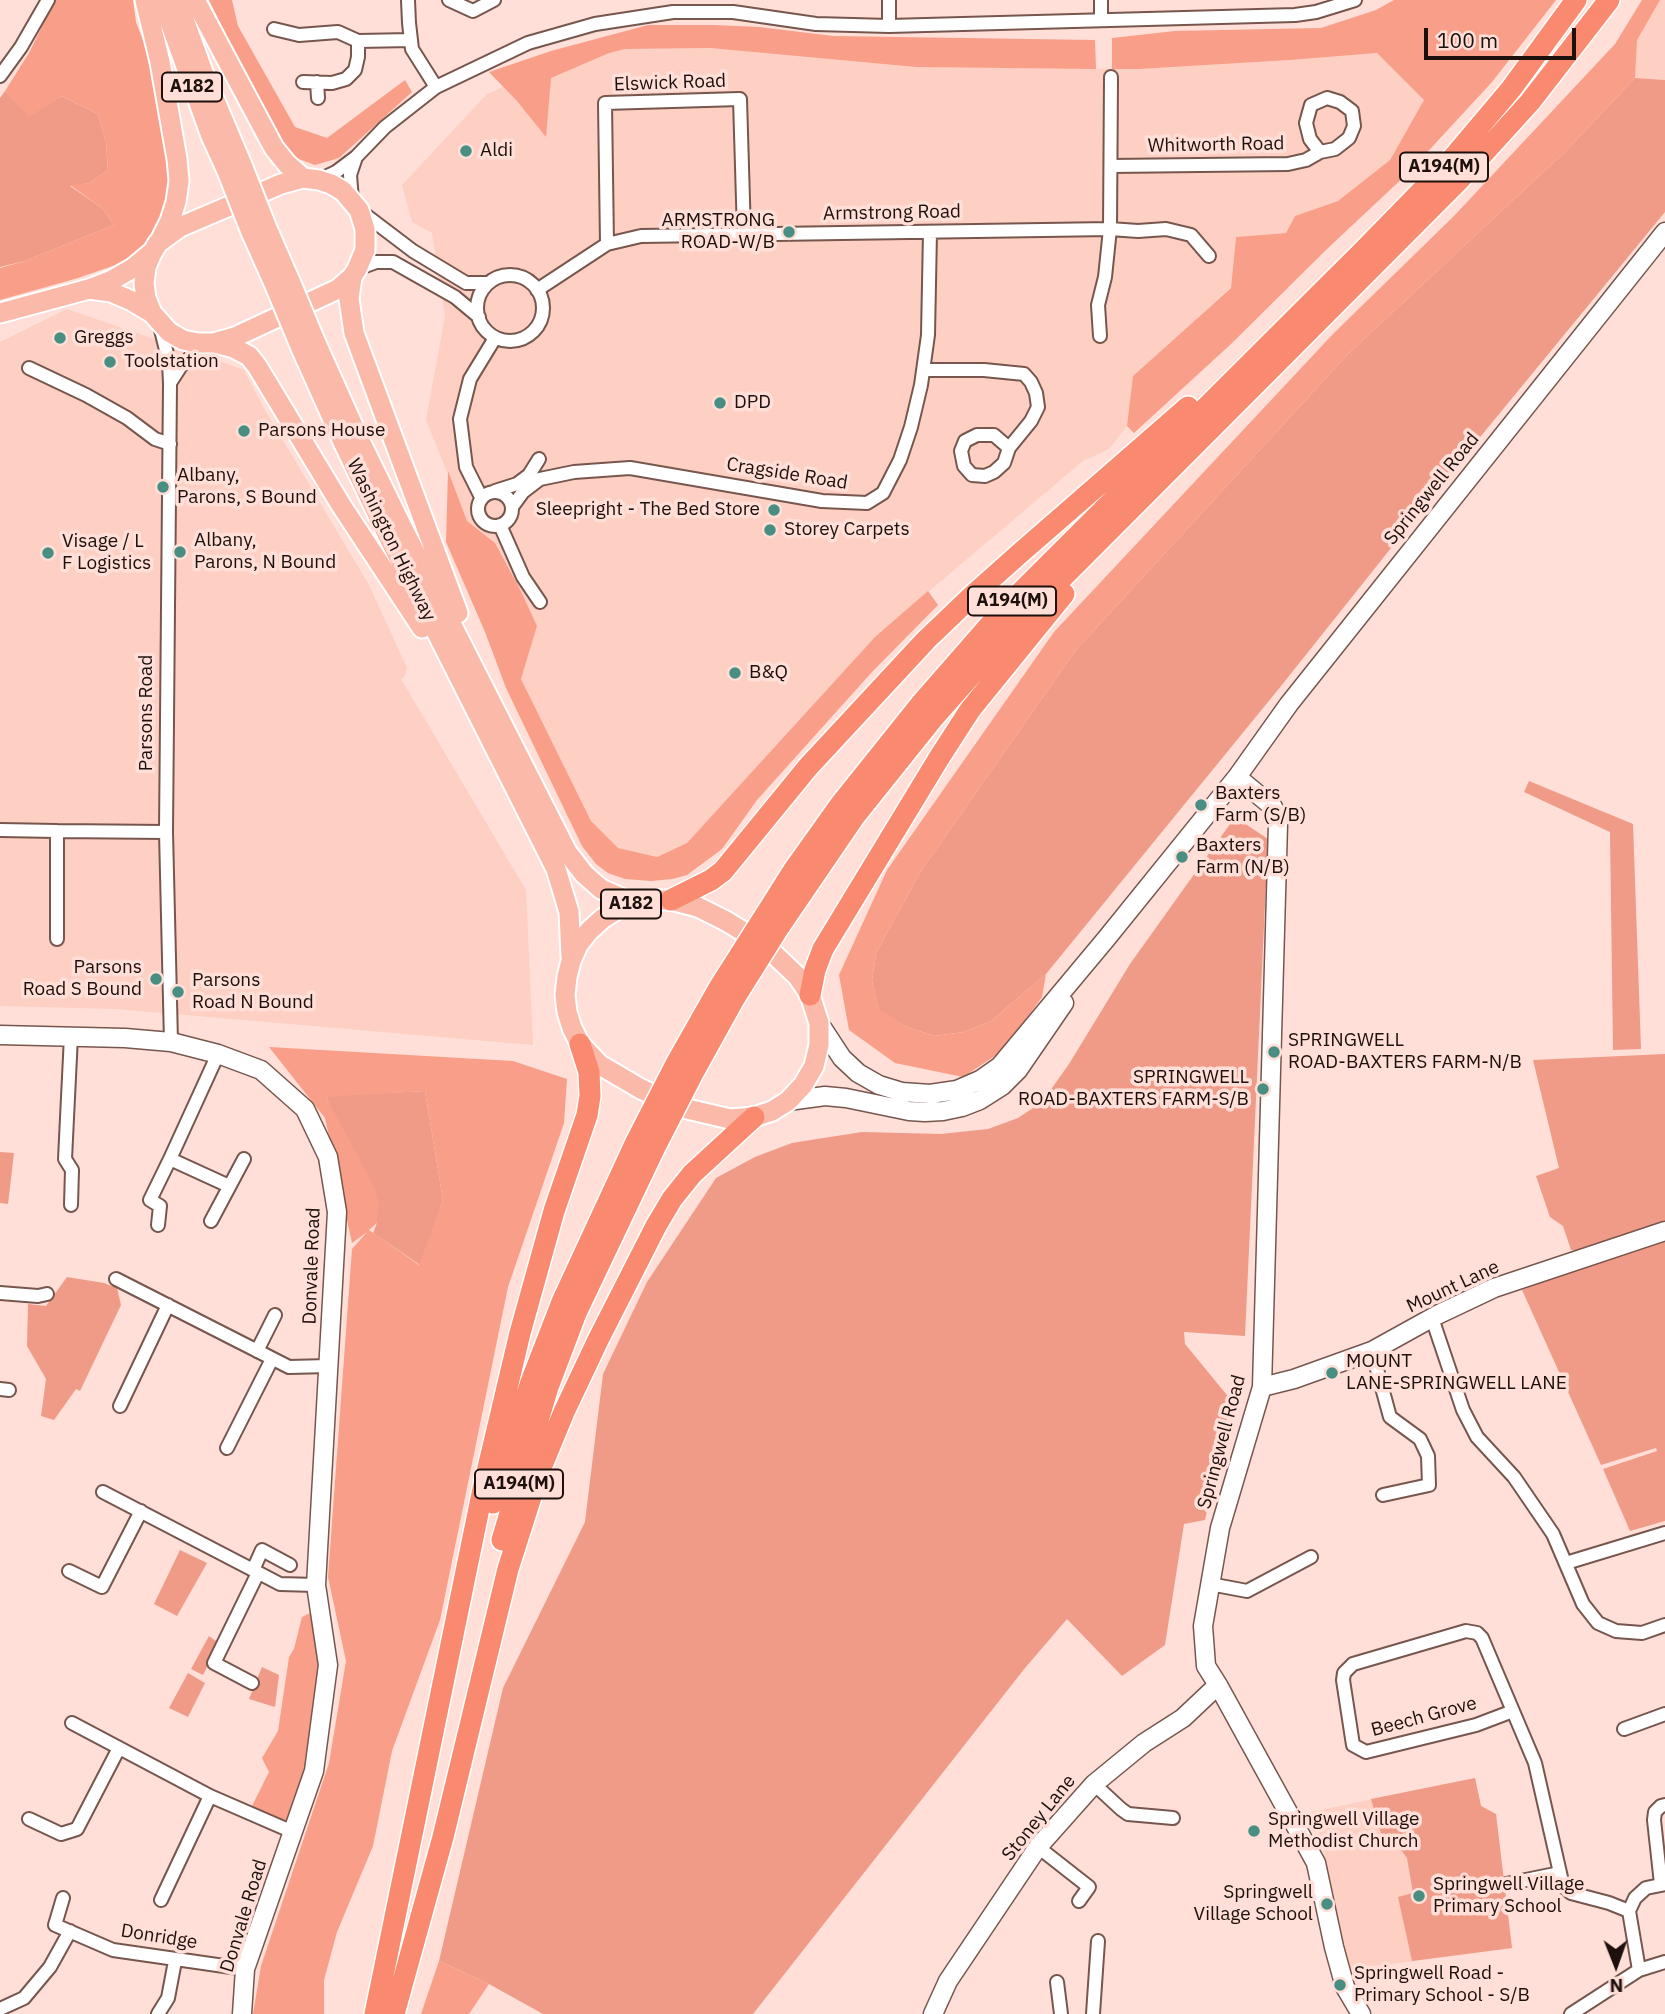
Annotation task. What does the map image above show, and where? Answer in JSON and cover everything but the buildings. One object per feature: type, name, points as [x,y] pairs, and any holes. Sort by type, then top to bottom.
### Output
[{"type":"highway","name":"A194(M)","points":[[443,1691],[488,1518],[531,1382],[562,1303],[645,1145],[705,1052],[772,921],[793,871],[848,795],[920,705],[1003,610],[1446,166],[1511,89],[1576,0]]},
{"type":"highway","name":"A194(M)","points":[[772,921],[934,717],[1019,621],[1460,179],[1530,102],[1609,0]]},
{"type":"highway","name":"A194(M)","points":[[671,900],[723,871],[808,767],[873,695],[972,596],[1132,454],[1294,319]]},
{"type":"highway","name":"A194(M)","points":[[810,995],[819,960],[838,922],[970,710],[1154,485]]},
{"type":"highway","name":"A194(M)","points":[[375,2014],[483,1489],[520,1333],[554,1211],[587,1115],[590,1096],[589,1072],[580,1044]]},
{"type":"highway","name":"A194(M)","points":[[394,2014],[443,1837],[508,1569],[538,1475],[598,1340],[672,1199],[692,1174],[754,1117]]},
{"type":"highway","name":"A194(M)","points":[[443,1837],[490,1586],[540,1412],[576,1313],[645,1145]]},
{"type":"main road","points":[[145,0],[160,62],[179,181],[170,221],[146,267],[146,299],[155,317]]},
{"type":"main road","name":"Washington Highway","points":[[162,0],[211,136],[234,168]]},
{"type":"main road","name":"Washington Highway","points":[[177,0],[234,168],[308,344],[402,527],[556,869],[569,912],[571,961]]},
{"type":"main road","points":[[195,0],[274,148],[287,164],[311,179],[343,191],[355,205],[365,229],[365,250],[354,273],[349,299],[354,333],[477,695]]},
{"type":"main road","points":[[0,313],[89,289],[112,280],[133,268],[180,227],[281,184],[311,179]]},
{"type":"main road","name":"Springwell Road","points":[[819,1023],[842,1058],[858,1073],[879,1085],[902,1092],[930,1094],[957,1090],[980,1080],[1000,1066],[1237,776],[1289,704],[1665,232]]},
{"type":"main road","points":[[212,344],[235,337],[338,289],[354,273]]},
{"type":"main road","points":[[89,289],[111,292],[132,301],[155,317],[169,332],[183,340],[234,348],[249,356],[341,505],[477,695]]},
{"type":"main road","name":"Washington Highway","points":[[477,695],[567,852],[584,874],[601,889],[633,903]]},
{"type":"main road","name":"Springwell Road","points":[[1237,776],[1273,807],[1278,824],[1262,1387],[1220,1528],[1203,1626],[1206,1667],[1316,1863],[1335,1954],[1345,1987],[1361,2014]]},
{"type":"main road","name":"A182","points":[[671,900],[698,907],[726,920],[752,937],[798,977],[810,995],[819,1023],[819,1045],[814,1066],[803,1085],[788,1101],[772,1111],[754,1117],[730,1119],[683,1108],[641,1089],[600,1065],[580,1044],[570,1020],[565,995],[566,977],[571,961],[579,945],[601,919],[633,903],[671,900]]},
{"type":"main road","name":"Springwell Road","points":[[788,1101],[825,1096],[925,1112],[943,1111],[980,1100],[1002,1086],[1025,1061],[1106,939]]},
{"type":"main road","name":"Donvale Road","points":[[0,1035],[171,1042],[218,1054],[261,1070],[305,1109],[328,1157],[337,1212],[316,1585],[328,1665],[314,1771],[245,1969],[242,2014]]},
{"type":"main road","name":"Mount Lane","points":[[1262,1387],[1304,1376],[1372,1351],[1494,1288],[1665,1231]]},
{"type":"main road","name":"Stoney Lane","points":[[933,2014],[948,1982],[1038,1847],[1094,1784],[1144,1743],[1183,1718],[1218,1685]]},
{"type":"street","points":[[0,76],[21,47],[48,0]]},
{"type":"street","points":[[408,0],[412,49],[436,87]]},
{"type":"street","points":[[449,0],[473,11],[494,0]]},
{"type":"street","points":[[889,0],[889,26]]},
{"type":"street","points":[[1101,0],[1101,20]]},
{"type":"street","points":[[311,179],[336,172],[356,157],[385,127],[436,87],[528,43],[595,24],[673,12],[733,12],[816,24],[889,26],[1295,15],[1315,6],[1355,0]]},
{"type":"street","points":[[274,29],[299,35],[338,32],[358,41],[411,40]]},
{"type":"street","points":[[303,82],[332,83],[346,79],[355,70],[358,41]]},
{"type":"street","points":[[1100,336],[1098,304],[1105,277],[1110,229],[1111,77]]},
{"type":"street","points":[[317,82],[318,98]]},
{"type":"street","name":"Whitworth Road","points":[[1111,166],[1288,164],[1306,160],[1320,152],[1335,149],[1349,138],[1354,126],[1352,111],[1340,102],[1326,98],[1311,105],[1306,123],[1310,139],[1320,152]]},
{"type":"street","name":"Elswick Road","points":[[607,244],[606,103],[740,99],[744,234]]},
{"type":"street","points":[[356,157],[350,175],[355,205],[413,251],[466,283],[488,283]]},
{"type":"street","name":"Armstrong Road","points":[[537,290],[607,244],[641,236],[1166,229],[1191,235],[1209,256]]},
{"type":"street","name":"Cragside Road","points":[[495,491],[535,477],[630,468],[822,501],[867,503],[883,493],[900,460],[911,427],[928,335],[930,232]]},
{"type":"street","points":[[354,273],[376,262],[393,262],[455,297],[479,317]]},
{"type":"street","points":[[515,276],[526,280],[537,290],[542,300],[542,314],[533,331],[515,341],[504,341],[487,332],[477,309],[479,297],[488,283],[497,278],[515,276]]},
{"type":"street","name":"Parsons Road","points":[[155,317],[169,362],[170,384],[166,832],[171,1042]]},
{"type":"street","points":[[481,497],[466,467],[460,419],[470,379],[495,338]]},
{"type":"street","points":[[170,384],[181,366],[196,352],[212,344]]},
{"type":"street","points":[[29,369],[86,395],[127,418],[155,439],[170,444]]},
{"type":"street","points":[[923,370],[984,370],[1024,374],[1036,393],[1038,407],[1031,421],[1009,448]]},
{"type":"street","points":[[512,507],[506,496],[495,491],[481,497],[477,507],[481,520],[489,525],[500,525],[509,518],[512,507],[535,477]]},
{"type":"street","points":[[500,525],[523,577],[540,602]]},
{"type":"street","points":[[0,831],[166,832]]},
{"type":"street","points":[[57,831],[57,939]]},
{"type":"street","points":[[71,1036],[65,1160],[72,1170],[71,1205]]},
{"type":"street","points":[[158,1225],[160,1206],[150,1200],[218,1054]]},
{"type":"street","points":[[170,1159],[229,1186]]},
{"type":"street","points":[[212,1221],[244,1159]]},
{"type":"street","points":[[116,1279],[289,1367],[328,1366]]},
{"type":"street","points":[[0,1293],[38,1296],[47,1294]]},
{"type":"street","points":[[120,1406],[168,1306]]},
{"type":"street","points":[[257,1351],[275,1315]]},
{"type":"street","points":[[1432,1318],[1463,1410],[1476,1437],[1514,1477],[1553,1534],[1583,1604],[1598,1623],[1616,1630],[1642,1633],[1665,1625]]},
{"type":"street","points":[[1372,1351],[1390,1417],[1420,1439],[1428,1456],[1429,1485],[1383,1494]]},
{"type":"street","points":[[227,1448],[272,1359]]},
{"type":"street","points":[[103,1492],[280,1584],[316,1585]]},
{"type":"street","points":[[69,1571],[102,1587],[141,1511]]},
{"type":"street","points":[[1566,1563],[1665,1533]]},
{"type":"street","points":[[252,1684],[214,1663],[262,1550],[290,1565]]},
{"type":"street","points":[[1210,1584],[1247,1591],[1311,1557]]},
{"type":"street","name":"Beech Grove","points":[[1513,1711],[1476,1725],[1375,1752],[1366,1752],[1353,1745],[1343,1680],[1345,1672],[1353,1664],[1466,1631],[1477,1633],[1482,1638],[1513,1711],[1535,1763],[1560,1873]]},
{"type":"street","points":[[1625,1729],[1665,1714]]},
{"type":"street","points":[[72,1723],[210,1796],[293,1832]]},
{"type":"street","points":[[29,1819],[61,1834],[77,1829],[119,1748]]},
{"type":"street","points":[[1094,1784],[1128,1814],[1173,1818]]},
{"type":"street","points":[[161,1900],[210,1796]]},
{"type":"street","points":[[1639,1970],[1629,1911],[1635,1898],[1646,1888],[1663,1884],[1654,1820],[1655,1812],[1665,1805]]},
{"type":"street","points":[[1038,1847],[1089,1887],[1079,1901]]},
{"type":"street","points":[[1506,1884],[1560,1873],[1563,1886],[1571,1893],[1629,1911]]},
{"type":"street","points":[[0,2009],[24,1998],[50,1967],[70,1931],[55,1924],[63,1898]]},
{"type":"street","name":"Donridge","points":[[70,1931],[113,1950],[245,1969]]},
{"type":"street","points":[[1093,2014],[1098,1941]]},
{"type":"street","points":[[158,2014],[168,1998],[176,1961]]},
{"type":"street","points":[[1571,2014],[1639,1970],[1665,1962]]},
{"type":"street","points":[[1057,1982],[1061,2014]]},
{"type":"shaded area","points":[[55,0],[133,0],[136,22],[154,69],[171,166],[171,195],[150,240],[127,261],[0,300],[0,268],[25,261],[114,225],[102,208],[70,185],[89,183],[108,170],[106,142],[98,114],[61,96],[29,117],[5,91],[29,53]]},
{"type":"shaded area","points":[[209,0],[232,0],[238,26],[295,127],[327,138],[405,80],[412,92],[339,158],[315,165],[285,154]]},
{"type":"shaded area","points":[[1394,0],[1556,0],[1492,82],[1408,173],[1231,344],[1134,433],[1127,426],[1133,376],[1231,288],[1236,237],[1286,233],[1295,216],[1338,201],[1390,160],[1424,100],[1377,53],[1112,69],[1112,38],[1175,31],[1321,28],[1376,10]]},
{"type":"shaded area","points":[[1642,0],[1660,0],[1637,40],[1635,78],[1565,152],[1349,353],[1076,650],[921,871],[876,953],[872,981],[879,1009],[907,1027],[934,1036],[964,1032],[991,1021],[1046,974],[1042,997],[1004,1050],[963,1077],[895,1063],[849,1030],[839,975],[887,870],[1054,632],[1333,334],[1454,216],[1615,44]]},
{"type":"shaded area","points":[[1660,0],[1665,0],[1665,80],[1635,78],[1636,40]]},
{"type":"shaded area","points":[[648,25],[759,27],[833,36],[1095,40],[1096,69],[916,67],[710,48],[625,49],[609,53],[551,78],[546,137],[489,72],[551,51]]},
{"type":"shaded area","points":[[710,48],[916,67],[1139,69],[1377,53],[1424,100],[1390,160],[1338,201],[1295,216],[1286,233],[1236,237],[1231,287],[1133,376],[1127,426],[1109,449],[1083,461],[875,637],[687,843],[657,857],[618,848],[591,821],[521,679],[537,626],[495,543],[467,521],[426,420],[445,316],[432,233],[412,222],[402,185],[487,94],[551,65],[625,49]]},
{"type":"shaded area","points":[[1635,78],[1665,80],[1665,212],[1458,464],[1281,686],[1046,974],[991,1021],[964,1032],[934,1036],[907,1027],[879,1010],[872,981],[876,953],[921,871],[1076,650],[1349,353],[1565,152]]},
{"type":"shaded area","points":[[5,91],[29,116],[61,96],[98,114],[106,142],[108,170],[89,183],[70,186],[102,208],[114,225],[25,261],[0,267],[0,98]]},
{"type":"shaded area","points":[[67,309],[244,370],[369,585],[407,668],[401,679],[526,890],[533,1045],[116,1009],[0,1006],[0,342]]},
{"type":"shaded area","points":[[448,471],[467,521],[495,543],[537,626],[521,679],[591,821],[618,848],[657,857],[687,843],[875,637],[928,591],[938,605],[872,672],[757,800],[722,849],[687,875],[651,881],[625,879],[608,873],[596,864],[582,846],[506,688],[446,542]]},
{"type":"shaded area","points":[[1529,781],[1633,824],[1641,1049],[1613,1050],[1610,832],[1524,792]]},
{"type":"shaded area","points":[[1235,817],[1268,839],[1245,1336],[1184,1332],[1185,1344],[1231,1400],[1205,1520],[1184,1524],[1165,1645],[1122,1676],[1067,1619],[1025,1668],[753,2014],[543,2014],[489,1984],[439,1961],[503,1688],[585,1522],[603,1374],[647,1282],[716,1178],[755,1157],[792,1143],[862,1132],[941,1134],[988,1129],[1018,1118],[1042,1102],[1069,1064],[1130,964]]},
{"type":"shaded area","points":[[269,1047],[513,1061],[567,1079],[564,1123],[508,1287],[440,1620],[392,1751],[373,1846],[337,1932],[324,1980],[324,2014],[253,2014],[261,1966],[329,1763],[346,1661],[328,1577],[352,1249],[367,1232],[352,1243],[325,1118]],"holes":[[[425,1091],[443,1200],[419,1265],[369,1230],[377,1223],[379,1204],[373,1184],[326,1097]]]},
{"type":"shaded area","points":[[1665,1054],[1665,1224],[1593,1247],[1571,1250],[1563,1226],[1550,1217],[1536,1176],[1559,1168],[1533,1060]]},
{"type":"shaded area","points":[[425,1091],[443,1200],[420,1265],[373,1233],[377,1223],[326,1096]]},
{"type":"shaded area","points":[[0,1152],[14,1153],[8,1204],[0,1203]]},
{"type":"shaded area","points":[[1665,1234],[1665,1521],[1630,1531],[1603,1469],[1657,1451],[1656,1448],[1601,1465],[1522,1290]]},
{"type":"shaded area","points":[[67,1277],[117,1288],[121,1305],[80,1391],[76,1389],[54,1420],[41,1416],[46,1379],[27,1346],[28,1304],[46,1306]]},
{"type":"shaded area","points":[[180,1550],[207,1563],[177,1616],[154,1604]]},
{"type":"shaded area","points":[[314,1611],[318,1667],[317,1702],[308,1769],[290,1823],[251,1808],[269,1772],[262,1758],[278,1731],[289,1657],[294,1649],[302,1617]]},
{"type":"shaded area","points":[[209,1636],[219,1643],[203,1675],[191,1669]]},
{"type":"shaded area","points":[[262,1667],[279,1675],[275,1707],[249,1699]]},
{"type":"shaded area","points":[[188,1673],[205,1683],[188,1717],[169,1708]]},
{"type":"shaded area","name":"Springwell Village Primary School","points":[[1475,1778],[1481,1806],[1496,1814],[1512,1948],[1346,1970],[1322,1843],[1311,1812]]},
{"type":"shaded area","name":"Springwell Village Primary School","points":[[1475,1778],[1481,1806],[1496,1814],[1512,1948],[1412,1961],[1398,1897],[1413,1893],[1407,1858],[1390,1835],[1382,1837],[1371,1799]]},
{"type":"shaded area","points":[[439,1961],[489,1984],[469,2014],[421,2014]]},
{"type":"place","name":"Aldi","points":[[466,151]]},
{"type":"place","name":"ARMSTRONG ROAD-W/B","points":[[789,232]]},
{"type":"place","name":"Greggs","points":[[60,338]]},
{"type":"place","name":"Toolstation","points":[[110,362]]},
{"type":"place","name":"DPD","points":[[720,403]]},
{"type":"place","name":"Parsons House","points":[[244,431]]},
{"type":"place","name":"Albany, Parons, S Bound","points":[[163,487]]},
{"type":"place","name":"Sleepright - The Bed Store","points":[[774,510]]},
{"type":"place","name":"Storey Carpets","points":[[770,530]]},
{"type":"place","name":"Albany, Parons, N Bound","points":[[180,552]]},
{"type":"place","name":"Visage / L F Logistics","points":[[48,553]]},
{"type":"place","name":"B&Q","points":[[735,673]]},
{"type":"place","name":"Baxters Farm (S/B)","points":[[1201,805]]},
{"type":"place","name":"Baxters Farm (N/B)","points":[[1182,857]]},
{"type":"place","name":"Parsons Road S Bound","points":[[156,979]]},
{"type":"place","name":"Parsons Road N Bound","points":[[178,992]]},
{"type":"place","name":"SPRINGWELL ROAD-BAXTERS FARM-N/B","points":[[1274,1052]]},
{"type":"place","name":"SPRINGWELL ROAD-BAXTERS FARM-S/B","points":[[1263,1089]]},
{"type":"place","name":"MOUNT LANE-SPRINGWELL LANE","points":[[1332,1373]]},
{"type":"place","name":"Springwell Village Methodist Church","points":[[1254,1831]]},
{"type":"place","name":"Springwell Village Primary School","points":[[1419,1896]]},
{"type":"place","name":"Springwell Village School","points":[[1327,1904]]},
{"type":"place","name":"Springwell Road - Primary School - S/B","points":[[1340,1985]]}]
